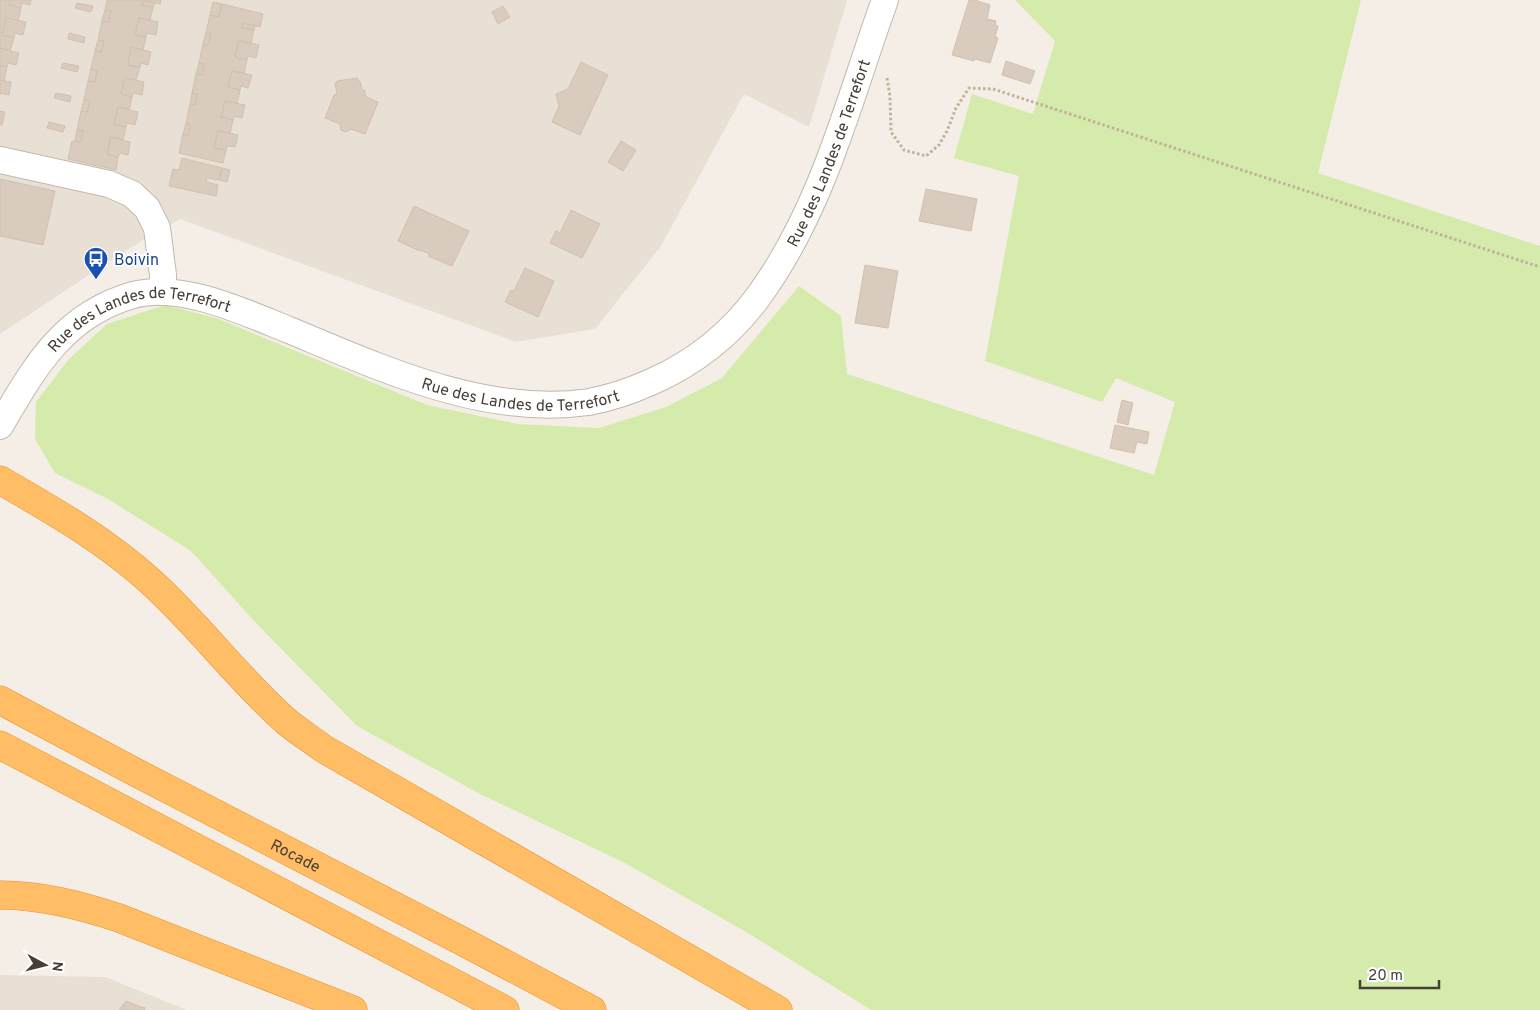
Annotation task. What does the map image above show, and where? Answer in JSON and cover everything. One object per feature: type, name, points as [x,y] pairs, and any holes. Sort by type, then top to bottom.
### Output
[{"type":"highway","points":[[0,480],[98,539],[132,566],[168,598],[254,691],[288,723],[324,749],[778,1010]]},
{"type":"highway","name":"Rocade","points":[[0,700],[592,1010]]},
{"type":"highway","points":[[0,745],[505,1010]]},
{"type":"highway","points":[[0,895],[54,899],[85,906],[353,1010]]},
{"type":"street","name":"Rue des Landes de Terrefort","points":[[0,426],[51,346],[75,324],[103,306],[134,295],[163,292],[196,298],[228,307],[390,372],[444,388],[518,403],[563,404],[588,402],[613,397],[647,384],[683,366],[711,346],[733,326],[757,298],[783,260],[816,197],[885,0]]},
{"type":"street","points":[[0,160],[109,184],[132,194],[147,208],[157,228],[163,274],[163,292]]},
{"type":"path","points":[[865,57],[885,68],[890,96],[891,132],[904,150],[913,153],[926,156],[939,146],[956,108],[969,88],[993,89],[1540,267]]},
{"type":"shaded area","points":[[0,0],[847,0],[809,127],[744,94],[661,246],[595,329],[516,342],[180,219],[125,251],[0,334]]},
{"type":"shaded area","points":[[0,975],[105,977],[187,1010],[0,1010]]},
{"type":"green space","points":[[1015,0],[1361,0],[1318,173],[1540,246],[1540,1010],[871,1010],[748,933],[625,863],[480,794],[357,726],[257,624],[191,551],[108,499],[55,473],[35,439],[36,402],[69,359],[107,324],[165,305],[216,318],[427,405],[517,424],[599,428],[666,407],[722,378],[799,286],[841,316],[847,374],[1154,475],[1175,402],[1116,378],[1102,402],[985,361],[1019,176],[954,158],[972,94],[1033,114],[1055,41]]},
{"type":"building","points":[[0,0],[10,0],[9,5],[21,8],[18,21],[6,18],[2,35],[14,38],[10,51],[0,48]]},
{"type":"building","points":[[10,0],[31,0],[30,5],[22,3],[21,8],[9,5]]},
{"type":"building","points":[[107,0],[143,0],[142,5],[153,7],[150,20],[139,18],[135,35],[146,37],[143,50],[131,47],[128,65],[140,67],[136,80],[125,78],[121,94],[132,97],[129,110],[118,107],[114,124],[126,127],[123,140],[111,137],[107,154],[118,157],[116,170],[68,159],[72,141],[80,142],[83,131],[77,130],[81,111],[87,112],[90,101],[84,100],[88,81],[95,82],[97,71],[91,69],[95,51],[101,52],[104,41],[98,40],[102,21],[108,22],[111,11],[105,10]]},
{"type":"building","points":[[143,0],[161,0],[160,4]]},
{"type":"building","points":[[143,0],[155,3],[153,7],[142,5]]},
{"type":"building","points":[[969,0],[990,5],[987,19],[996,21],[995,25],[998,26],[995,37],[998,38],[990,63],[952,55]]},
{"type":"building","points":[[213,2],[222,4],[219,17],[210,15]]},
{"type":"building","points":[[77,3],[93,6],[91,12],[75,8]]},
{"type":"building","points":[[222,4],[263,14],[260,27],[243,23],[242,28],[254,30],[251,43],[239,41],[235,57],[247,60],[244,73],[232,71],[228,87],[240,90],[237,104],[225,101],[221,117],[233,120],[230,133],[218,131],[214,148],[226,150],[223,163],[179,153],[183,134],[188,136],[190,124],[186,123],[190,104],[195,105],[197,94],[192,93],[196,74],[202,75],[204,64],[199,63],[203,44],[208,45],[211,34],[206,33],[210,15],[219,17]]},
{"type":"building","points":[[503,6],[510,17],[498,24],[492,12]]},
{"type":"building","points":[[105,10],[111,11],[108,22],[102,21]]},
{"type":"building","points":[[6,18],[26,22],[23,35],[15,33],[14,38],[2,35]]},
{"type":"building","points":[[139,18],[158,22],[156,35],[147,33],[146,37],[135,35]]},
{"type":"building","points":[[243,23],[255,26],[254,30],[242,28]]},
{"type":"building","points":[[69,33],[85,37],[84,43],[68,39]]},
{"type":"building","points":[[206,33],[211,34],[208,45],[203,44]]},
{"type":"building","points":[[98,40],[104,41],[101,52],[95,51]]},
{"type":"building","points":[[239,41],[259,45],[256,58],[248,56],[247,60],[235,57]]},
{"type":"building","points":[[131,47],[151,52],[148,65],[141,63],[140,67],[128,65]]},
{"type":"building","points":[[0,48],[19,53],[16,65],[8,63],[7,67],[0,66]]},
{"type":"building","points":[[1006,61],[1035,71],[1030,84],[1002,75]]},
{"type":"building","points":[[581,62],[608,75],[580,135],[552,122],[559,106],[556,94],[568,89]]},
{"type":"building","points":[[63,63],[79,66],[77,72],[61,68]]},
{"type":"building","points":[[199,63],[204,64],[202,75],[196,74]]},
{"type":"building","points":[[0,66],[7,67],[4,81],[0,80]]},
{"type":"building","points":[[91,69],[97,71],[95,82],[88,81]]},
{"type":"building","points":[[232,71],[252,75],[248,88],[241,86],[240,90],[228,87]]},
{"type":"building","points":[[125,78],[144,82],[142,95],[133,93],[132,97],[121,94]]},
{"type":"building","points":[[357,78],[366,97],[378,102],[365,134],[351,129],[346,132],[341,130],[340,124],[325,118],[334,95],[337,94],[335,84],[337,81]]},
{"type":"building","points":[[0,80],[11,82],[9,95],[0,93]]},
{"type":"building","points":[[56,93],[71,96],[70,102],[54,98]]},
{"type":"building","points":[[192,93],[197,94],[195,105],[190,104]]},
{"type":"building","points":[[84,100],[90,101],[87,112],[81,111]]},
{"type":"building","points":[[225,101],[245,105],[242,118],[234,116],[233,120],[221,117]]},
{"type":"building","points":[[118,107],[138,112],[135,125],[127,123],[126,127],[114,124]]},
{"type":"building","points":[[0,111],[5,112],[2,125],[0,125]]},
{"type":"building","points":[[49,122],[65,126],[63,132],[47,128]]},
{"type":"building","points":[[186,123],[190,124],[188,136],[183,134]]},
{"type":"building","points":[[77,130],[83,131],[80,142],[75,141]]},
{"type":"building","points":[[218,131],[238,135],[235,147],[227,146],[226,150],[214,148]]},
{"type":"building","points":[[111,137],[130,142],[128,155],[120,153],[118,157],[107,154]]},
{"type":"building","points":[[621,141],[636,150],[623,171],[608,162]]},
{"type":"building","points":[[182,158],[222,168],[219,180],[207,178],[206,182],[218,185],[216,196],[169,186],[173,169],[179,170]]},
{"type":"building","points":[[222,168],[230,170],[227,182],[219,180]]},
{"type":"building","points":[[0,179],[55,191],[43,245],[0,236]]},
{"type":"building","points":[[926,189],[977,199],[971,231],[919,221]]},
{"type":"building","points":[[414,206],[469,231],[452,266],[428,256],[430,254],[398,241]]},
{"type":"building","points":[[571,210],[600,224],[582,258],[550,243],[556,231],[560,233]]},
{"type":"building","points":[[865,265],[898,271],[888,328],[855,323]]},
{"type":"building","points":[[525,268],[554,281],[538,317],[505,302],[511,290],[514,291]]},
{"type":"building","points":[[1122,400],[1133,403],[1128,425],[1117,422]]},
{"type":"building","points":[[1115,425],[1149,432],[1147,444],[1137,442],[1134,453],[1110,448]]},
{"type":"building","points":[[126,1001],[146,1008],[144,1010],[119,1010]]},
{"type":"place","name":"Boivin","points":[[96,280]]}]
